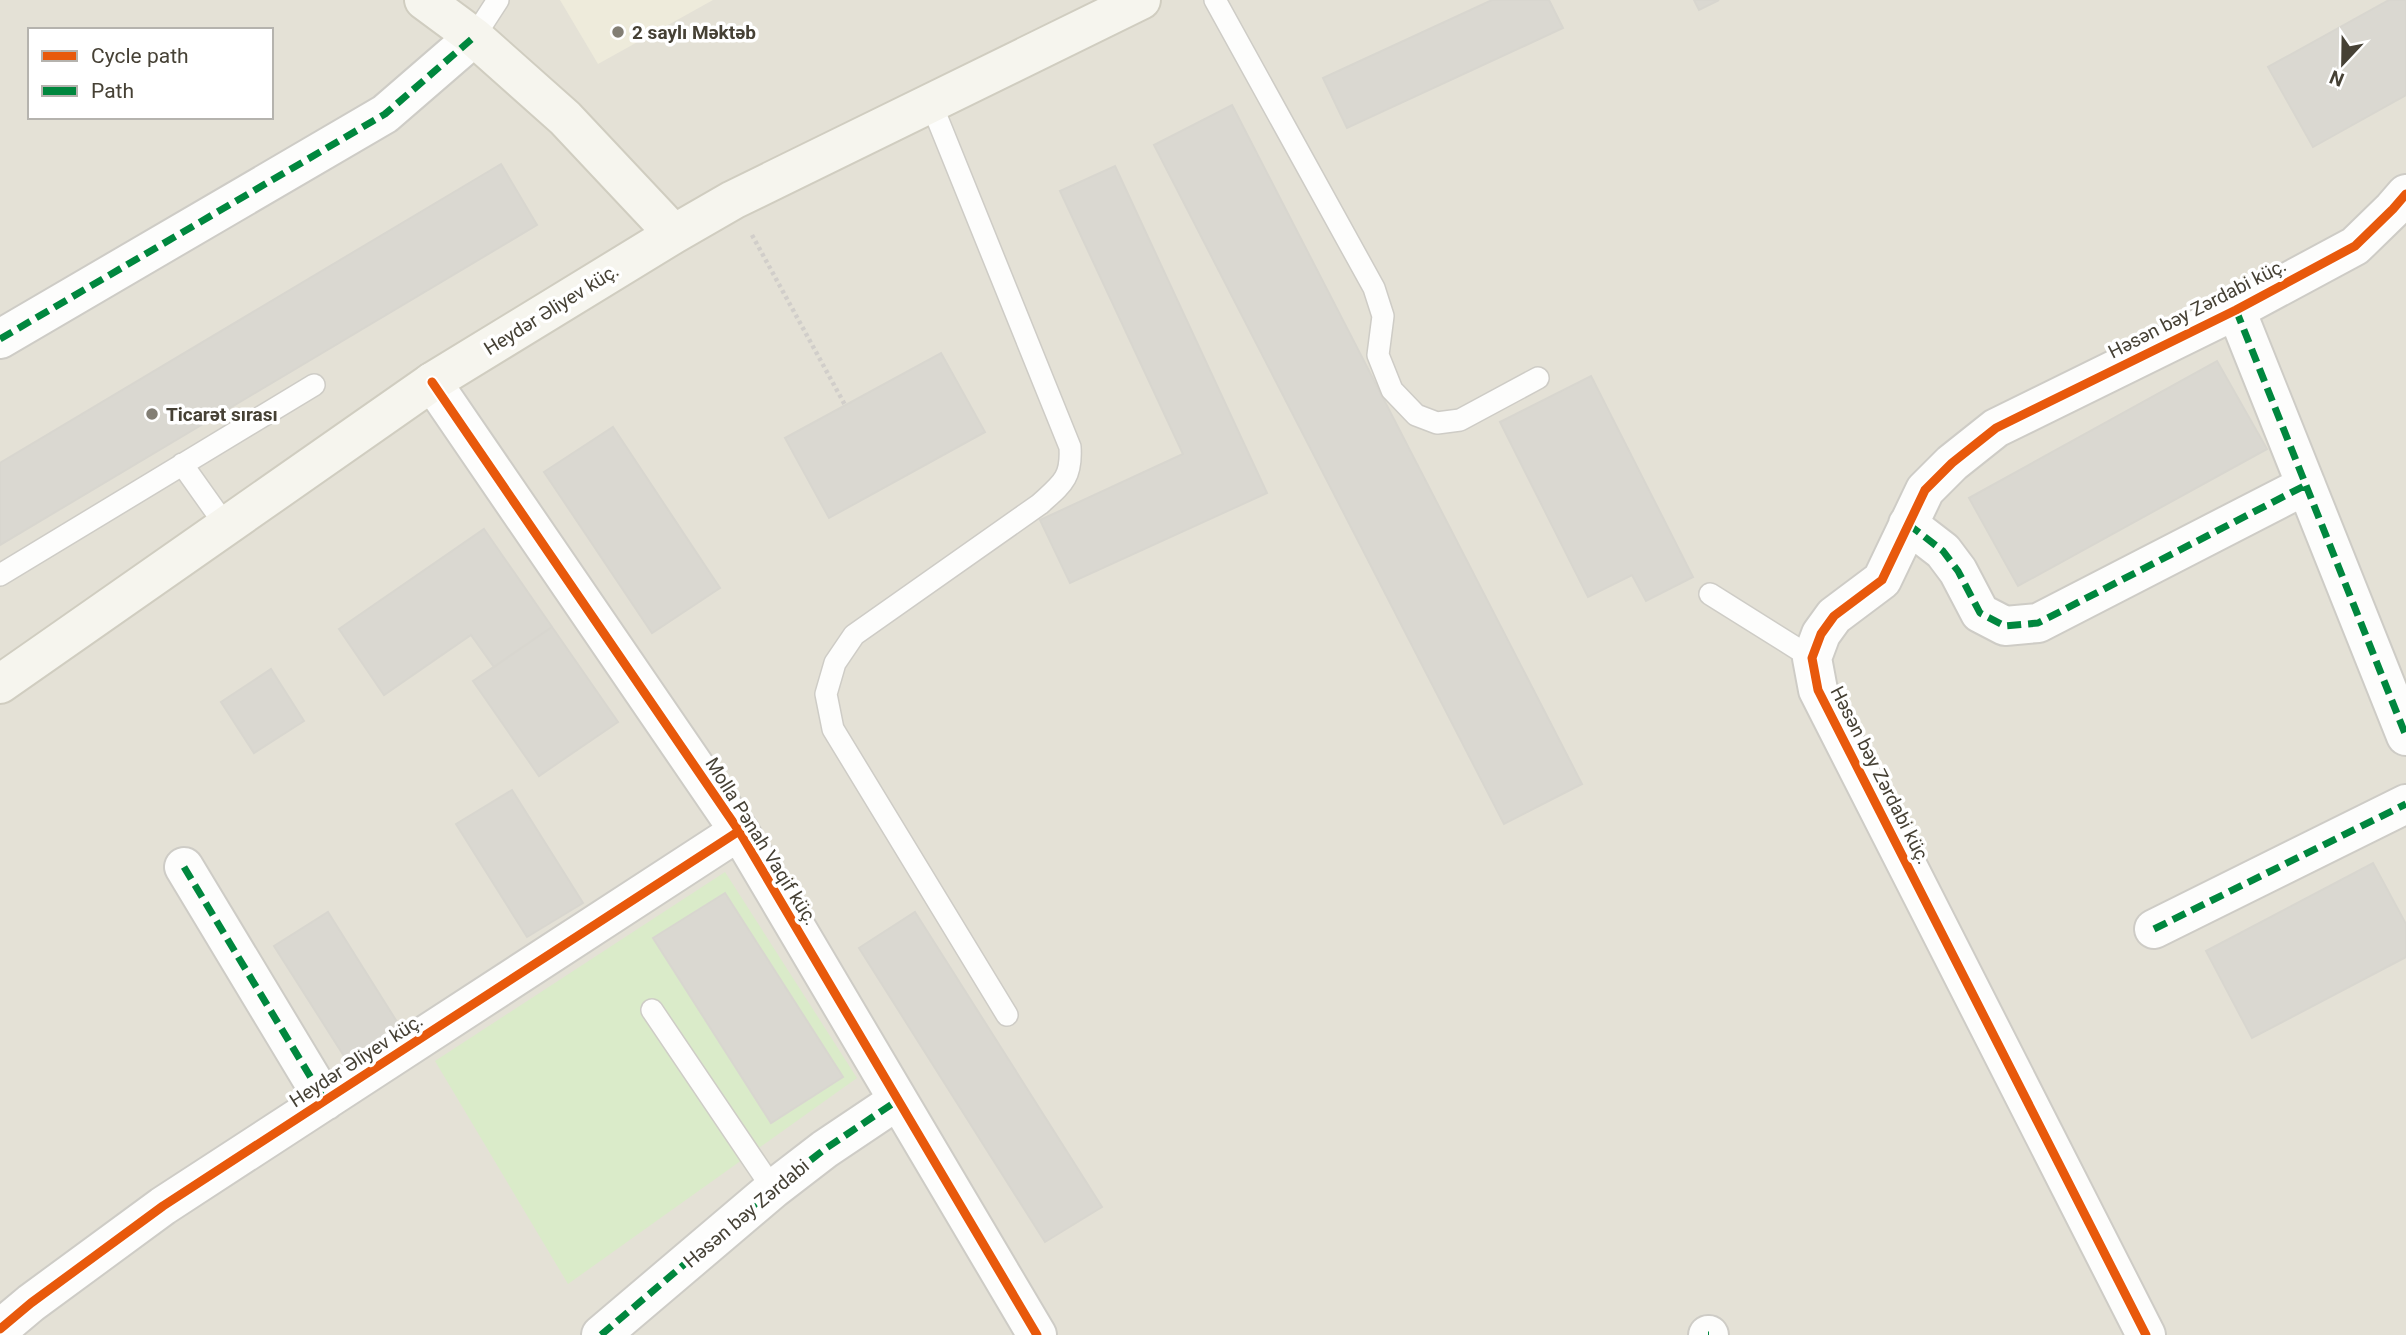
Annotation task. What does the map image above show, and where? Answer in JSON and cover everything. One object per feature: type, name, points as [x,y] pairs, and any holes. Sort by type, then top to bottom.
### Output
[{"type":"main road","points":[[424,0],[474,37],[565,118],[674,234]]},
{"type":"main road","name":"Heydər Əliyev küç.","points":[[0,684],[432,382],[674,234],[733,200],[1141,0]]},
{"type":"street","points":[[0,339],[385,114],[474,37]]},
{"type":"street","name":"Həsən bəy Zərdabi küç.","points":[[2146,1335],[1818,690],[1812,657],[1821,634],[1834,616],[1882,580],[1925,490],[1952,463],[1996,428],[2236,310],[2355,246],[2406,194]]},
{"type":"street","points":[[2236,310],[2406,736]]},
{"type":"street","name":"Molla Pənah Vaqif küç.","points":[[432,382],[740,831],[1037,1335]]},
{"type":"street","points":[[1908,524],[1943,551],[1958,571],[1980,613],[2005,626],[2038,623],[2306,485]]},
{"type":"street","points":[[2154,929],[2406,804]]},
{"type":"street","name":"Heydər Əliyev küç.","points":[[0,1329],[163,1206],[740,831]]},
{"type":"street","points":[[184,867],[325,1101]]},
{"type":"street","name":"Həsən bəy Zərdabi","points":[[601,1335],[773,1189],[825,1149],[898,1100]]},
{"type":"lane","points":[[474,37],[498,0]]},
{"type":"lane","points":[[1215,0],[1374,288],[1383,316],[1378,355],[1392,390],[1416,415],[1437,424],[1460,420],[1538,378]]},
{"type":"lane","points":[[931,103],[1070,447],[1072,466],[1061,485],[1040,505],[854,635],[835,663],[826,694],[833,729],[1007,1015]]},
{"type":"lane","points":[[0,575],[314,385]]},
{"type":"lane","points":[[182,464],[226,526]]},
{"type":"lane","points":[[1710,594],[1812,657]]},
{"type":"lane","points":[[652,1010],[773,1189]]},
{"type":"path","points":[[733,200],[845,405]]},
{"type":"shaded area","points":[[0,0],[2406,0],[2406,1335],[0,1335]]},
{"type":"shaded area","name":"2 saylı Məktəb","points":[[560,0],[713,0],[598,64]]},
{"type":"green space","points":[[725,872],[857,1078],[568,1284],[435,1061]]},
{"type":"building","points":[[1492,0],[1549,0],[1563,28],[1347,128],[1323,78]]},
{"type":"building","points":[[1694,0],[1719,0],[1699,10]]},
{"type":"building","points":[[2389,0],[2406,0],[2406,95],[2313,147],[2268,67]]},
{"type":"building","points":[[1232,105],[1582,784],[1504,824],[1154,145]]},
{"type":"building","points":[[501,164],[537,225],[0,545],[0,463]]},
{"type":"building","points":[[1115,166],[1267,493],[1070,583],[1040,520],[1183,454],[1060,191]]},
{"type":"building","points":[[941,353],[985,432],[829,518],[785,438]]},
{"type":"building","points":[[2217,361],[2267,449],[2018,586],[1969,498]]},
{"type":"building","points":[[1591,376],[1693,577],[1646,601],[1632,575],[1588,597],[1500,422]]},
{"type":"building","points":[[613,427],[720,588],[652,633],[544,472]]},
{"type":"building","points":[[484,529],[552,627],[494,667],[471,635],[384,695],[339,629]]},
{"type":"building","points":[[552,627],[618,722],[539,776],[473,681]]},
{"type":"building","points":[[271,669],[304,721],[254,753],[221,702]]},
{"type":"building","points":[[512,790],[583,903],[527,937],[456,824]]},
{"type":"building","points":[[2373,863],[2406,924],[2406,957],[2252,1038],[2206,951]]},
{"type":"building","points":[[725,893],[843,1077],[771,1123],[653,938]]},
{"type":"building","points":[[328,912],[404,1033],[351,1067],[274,946]]},
{"type":"building","points":[[915,912],[1102,1207],[1045,1242],[859,948]]},
{"type":"marked path","points":[[0,339],[385,114],[474,37]]},
{"type":"marked path","points":[[2236,310],[2406,736]]},
{"type":"marked path","points":[[1908,524],[1943,551],[1958,571],[1980,613],[2005,626],[2038,623],[2306,485]]},
{"type":"marked path","points":[[2154,929],[2406,804]]},
{"type":"marked path","points":[[184,867],[325,1101]]},
{"type":"marked path","points":[[601,1335],[773,1189],[825,1149],[898,1100]]},
{"type":"cycle path","points":[[2146,1335],[1818,690],[1812,658],[1821,634],[1834,616],[1882,580],[1925,490],[1952,463],[1996,428],[2236,310],[2355,246],[2406,194]]},
{"type":"cycle path","points":[[432,382],[739,831],[1037,1335]]},
{"type":"cycle path","points":[[0,1329],[163,1206],[739,831]]},
{"type":"place","name":"2 saylı Məktəb","points":[[618,32]]},
{"type":"place","name":"Ticarət sırası","points":[[152,414]]}]
